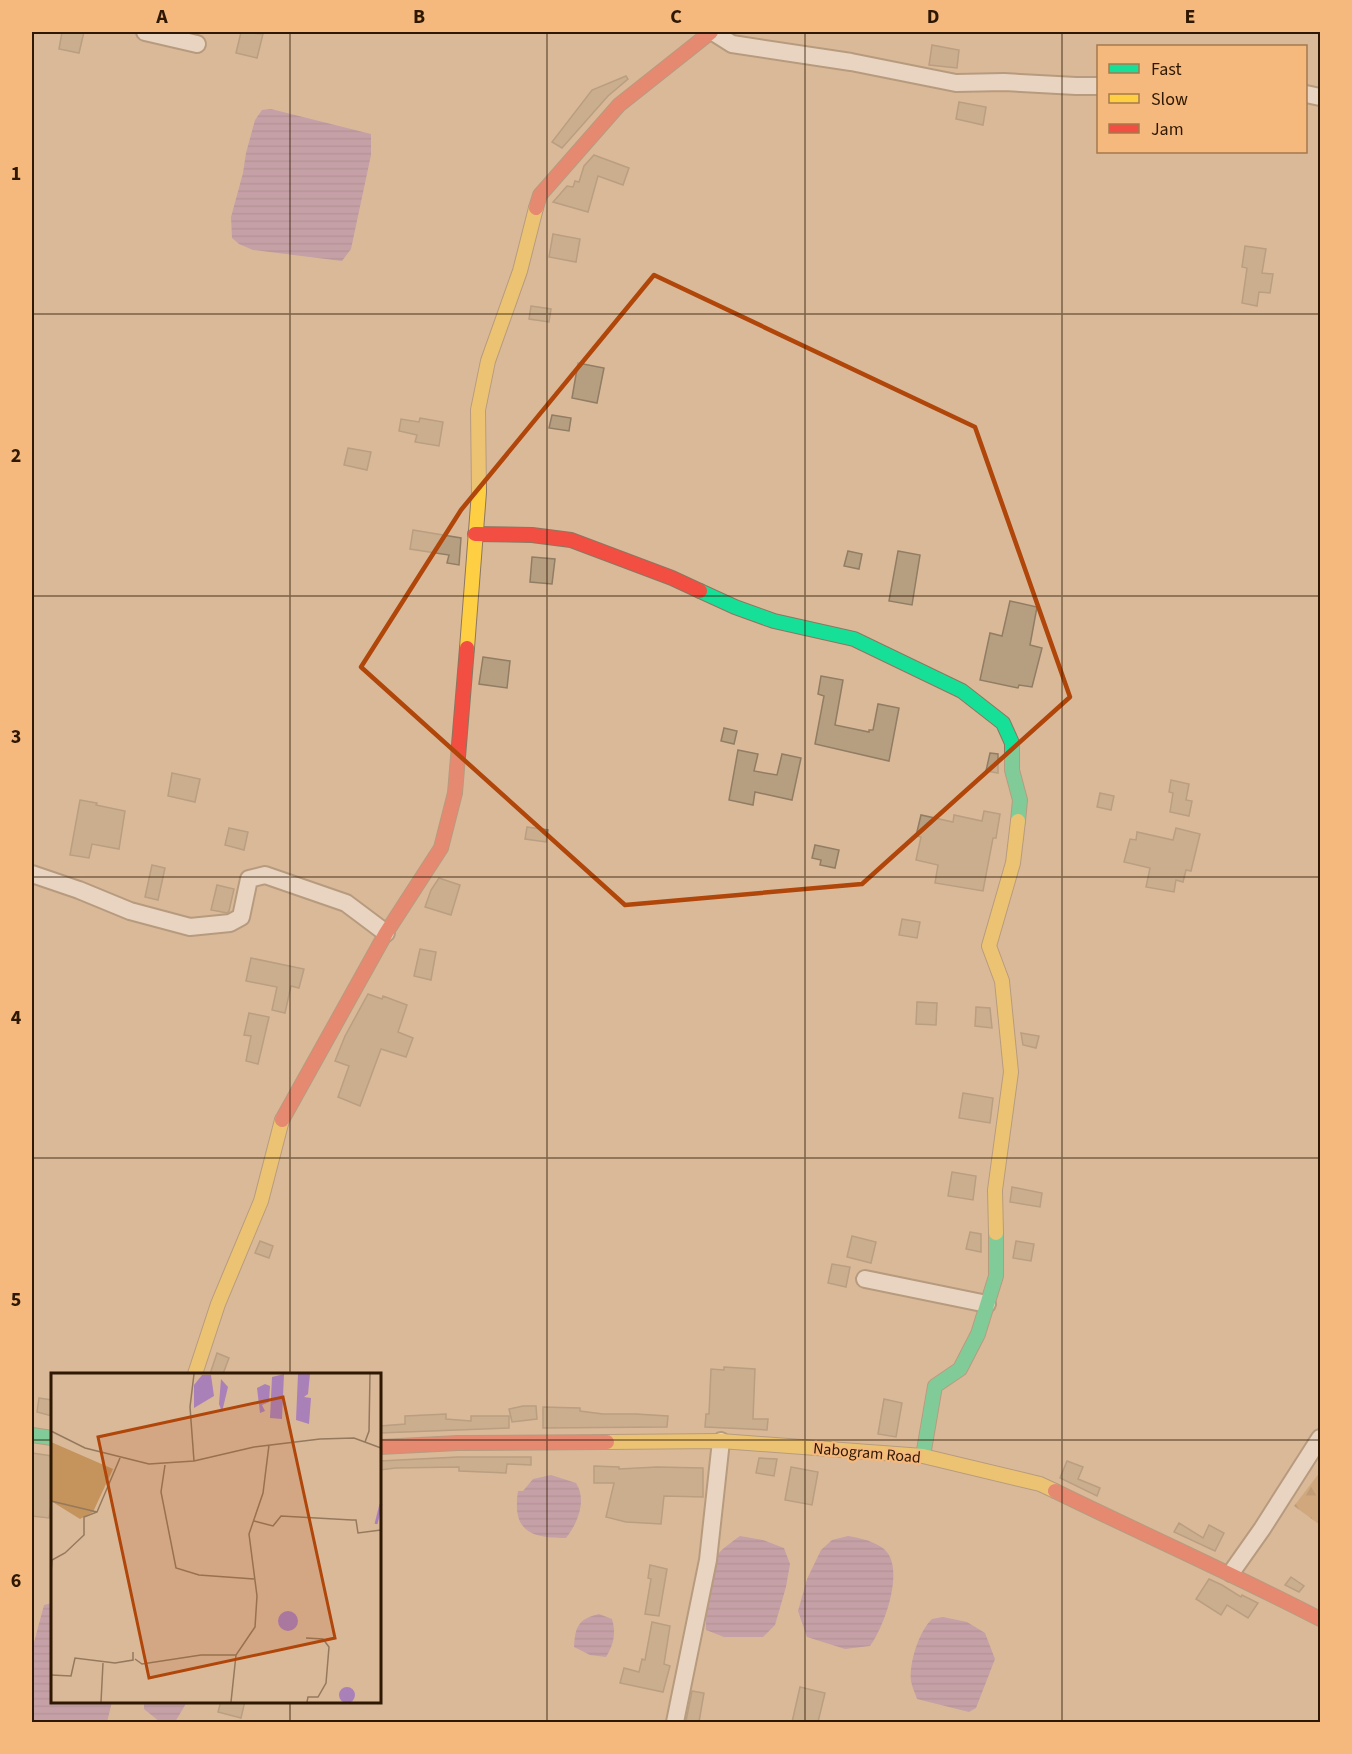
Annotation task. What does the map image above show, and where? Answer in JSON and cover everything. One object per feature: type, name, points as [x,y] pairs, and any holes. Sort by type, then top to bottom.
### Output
[{"type":"street","points":[[145,32],[197,44]]},
{"type":"street","points":[[195,1373],[218,1304],[261,1201],[283,1117],[386,933],[441,848],[455,793],[479,492],[478,410],[488,361],[520,271],[540,195],[619,105],[712,32],[732,44],[841,60],[956,83],[1004,82],[1097,86]]},
{"type":"street","points":[[475,534],[532,535],[571,540],[672,578],[774,621],[854,639],[962,691],[1003,723],[1012,743],[1012,770],[1020,800],[1013,863],[988,946],[1002,981],[1011,1072],[995,1190],[996,1276],[978,1334],[960,1369],[935,1386],[923,1456]]},
{"type":"street","points":[[32,874],[130,911],[190,927],[230,922],[241,917],[249,879],[265,875],[346,903],[386,933]]},
{"type":"street","points":[[865,1279],[987,1304]]},
{"type":"street","points":[[32,1435],[51,1438]]},
{"type":"street","points":[[1231,1573],[1263,1529],[1320,1438]]},
{"type":"street","points":[[675,1722],[708,1560],[721,1441]]},
{"type":"street","name":"Nabogram Road","points":[[381,1447],[458,1443],[721,1441],[923,1456],[1040,1484],[1192,1557],[1231,1573],[1320,1619]]},
{"type":"highlighted area","points":[[654,275],[975,427],[1070,697],[862,884],[625,905],[361,667],[461,510]]},
{"type":"green space","points":[[1320,1472],[1320,1525],[1294,1506]]},
{"type":"shaded area","points":[[271,109],[371,134],[371,155],[351,249],[342,261],[253,250],[232,238],[231,217],[255,120],[262,110]]},
{"type":"shaded area","points":[[551,1475],[576,1483],[581,1497],[580,1511],[566,1538],[533,1534],[526,1530],[518,1515],[518,1491],[523,1491],[533,1479]]},
{"type":"shaded area","points":[[740,1536],[763,1540],[784,1548],[790,1564],[775,1625],[763,1637],[724,1637],[706,1630],[708,1591],[712,1569],[720,1551]]},
{"type":"shaded area","points":[[848,1536],[871,1542],[884,1549],[890,1558],[893,1583],[891,1598],[881,1626],[870,1646],[845,1649],[807,1637],[798,1611],[807,1579],[821,1550],[832,1540]]},
{"type":"shaded area","points":[[51,1603],[51,1703],[112,1703],[107,1722],[32,1722],[32,1650],[44,1605]]},
{"type":"shaded area","points":[[599,1614],[612,1619],[613,1624],[614,1638],[606,1657],[590,1655],[574,1647],[575,1634],[582,1621]]},
{"type":"shaded area","points":[[943,1617],[967,1622],[985,1633],[995,1659],[976,1708],[969,1712],[917,1699],[912,1686],[912,1665],[919,1639],[932,1619]]},
{"type":"shaded area","points":[[144,1703],[186,1703],[175,1722],[160,1722],[144,1709]]},
{"type":"building","points":[[62,32],[84,32],[79,53],[59,49]]},
{"type":"building","points":[[241,32],[263,34],[257,58],[236,53]]},
{"type":"building","points":[[932,45],[959,50],[957,68],[929,65]]},
{"type":"building","points":[[626,76],[628,79],[608,96],[562,148],[552,142],[592,90]]},
{"type":"building","points":[[959,102],[986,107],[983,125],[956,119]]},
{"type":"building","points":[[594,155],[629,168],[623,185],[598,176],[588,212],[553,202],[567,186],[573,187],[575,181],[579,182],[584,166]]},
{"type":"building","points":[[553,234],[580,239],[576,262],[549,257]]},
{"type":"building","points":[[1245,246],[1266,249],[1262,273],[1273,274],[1270,293],[1259,292],[1257,306],[1242,303],[1247,268],[1242,267]]},
{"type":"building","points":[[531,306],[551,309],[549,322],[529,319]]},
{"type":"building","points":[[578,363],[604,368],[597,403],[572,398]]},
{"type":"building","points":[[552,415],[571,418],[569,431],[549,428]]},
{"type":"building","points":[[420,418],[443,422],[439,446],[415,442],[417,435],[399,431],[401,419],[419,422]]},
{"type":"building","points":[[348,448],[371,452],[367,470],[344,465]]},
{"type":"building","points":[[413,530],[461,538],[459,565],[447,563],[449,555],[410,549]]},
{"type":"building","points":[[848,551],[862,554],[859,569],[844,566]]},
{"type":"building","points":[[898,551],[920,555],[912,605],[889,601]]},
{"type":"building","points":[[532,557],[555,559],[552,584],[530,582]]},
{"type":"building","points":[[1010,601],[1037,607],[1030,645],[1042,648],[1032,687],[1019,685],[1018,688],[980,680],[990,633],[1002,636]]},
{"type":"building","points":[[483,657],[510,661],[507,688],[479,684]]},
{"type":"building","points":[[821,676],[843,680],[835,725],[869,732],[873,730],[878,704],[899,708],[889,761],[815,744],[824,696],[818,694]]},
{"type":"building","points":[[724,728],[737,731],[734,744],[721,741]]},
{"type":"building","points":[[738,750],[758,754],[754,771],[777,775],[782,754],[801,758],[792,800],[755,792],[753,805],[729,800]]},
{"type":"building","points":[[990,753],[998,754],[998,773],[986,771]]},
{"type":"building","points":[[172,773],[200,779],[195,802],[168,796]]},
{"type":"building","points":[[1171,780],[1189,784],[1186,800],[1192,801],[1189,816],[1170,812],[1173,793],[1169,792]]},
{"type":"building","points":[[1100,793],[1114,796],[1111,810],[1097,807]]},
{"type":"building","points":[[80,800],[125,811],[119,849],[92,844],[89,858],[70,855]]},
{"type":"building","points":[[984,811],[1000,814],[983,891],[935,883],[938,865],[916,860],[921,837],[916,836],[921,815],[953,822],[954,815],[982,821]]},
{"type":"building","points":[[527,827],[548,830],[546,842],[525,839]]},
{"type":"building","points":[[229,828],[248,832],[244,850],[225,845]]},
{"type":"building","points":[[1176,828],[1200,834],[1191,871],[1186,870],[1183,882],[1176,880],[1174,892],[1146,887],[1150,868],[1124,862],[1130,839],[1136,840],[1137,832],[1173,840]]},
{"type":"building","points":[[815,845],[839,850],[835,868],[820,865],[821,860],[812,858]]},
{"type":"building","points":[[152,865],[165,868],[158,900],[145,897]]},
{"type":"building","points":[[439,878],[460,885],[451,915],[425,907],[431,890]]},
{"type":"building","points":[[217,885],[234,889],[227,913],[211,910]]},
{"type":"building","points":[[902,919],[920,922],[917,938],[899,935]]},
{"type":"building","points":[[420,949],[436,952],[431,980],[414,976]]},
{"type":"building","points":[[251,958],[304,969],[299,988],[291,986],[285,1013],[272,1010],[277,987],[246,981]]},
{"type":"building","points":[[368,994],[382,999],[383,996],[407,1005],[398,1032],[413,1038],[406,1057],[381,1049],[360,1106],[338,1097],[349,1066],[335,1061],[345,1036]]},
{"type":"building","points":[[917,1002],[937,1003],[936,1025],[916,1024]]},
{"type":"building","points":[[976,1007],[990,1008],[992,1028],[975,1026]]},
{"type":"building","points":[[249,1013],[269,1017],[258,1064],[246,1061],[251,1036],[244,1035]]},
{"type":"building","points":[[1021,1033],[1039,1036],[1036,1048],[1023,1045]]},
{"type":"building","points":[[963,1093],[993,1098],[990,1123],[959,1118]]},
{"type":"building","points":[[952,1172],[976,1176],[973,1200],[948,1196]]},
{"type":"building","points":[[1012,1187],[1042,1193],[1040,1207],[1010,1202]]},
{"type":"building","points":[[970,1232],[981,1234],[981,1252],[966,1249]]},
{"type":"building","points":[[852,1236],[876,1242],[871,1263],[847,1257]]},
{"type":"building","points":[[260,1241],[273,1246],[269,1258],[255,1253]]},
{"type":"building","points":[[1016,1241],[1034,1244],[1031,1261],[1013,1258]]},
{"type":"building","points":[[832,1264],[850,1267],[846,1287],[828,1283]]},
{"type":"building","points":[[217,1353],[229,1358],[223,1373],[210,1373]]},
{"type":"building","points":[[724,1367],[755,1369],[753,1419],[768,1419],[767,1430],[705,1427],[706,1414],[709,1414],[711,1369],[724,1370]]},
{"type":"building","points":[[39,1398],[51,1400],[51,1416],[37,1412]]},
{"type":"building","points":[[884,1399],[902,1403],[896,1437],[878,1434]]},
{"type":"building","points":[[536,1406],[537,1419],[512,1422],[509,1409]]},
{"type":"building","points":[[543,1407],[580,1408],[580,1411],[603,1414],[668,1416],[667,1427],[543,1428]]},
{"type":"building","points":[[446,1414],[446,1419],[471,1421],[471,1416],[509,1416],[509,1428],[381,1433],[381,1426],[405,1424],[405,1416]]},
{"type":"building","points":[[32,1453],[51,1456],[49,1518],[32,1516]]},
{"type":"building","points":[[458,1457],[531,1457],[531,1465],[507,1464],[506,1473],[459,1471],[459,1467],[381,1470],[381,1461]]},
{"type":"building","points":[[759,1458],[777,1459],[774,1476],[756,1473]]},
{"type":"building","points":[[1067,1461],[1083,1467],[1078,1479],[1100,1488],[1097,1496],[1060,1478]]},
{"type":"building","points":[[594,1466],[619,1467],[619,1469],[703,1468],[703,1497],[664,1496],[661,1524],[626,1522],[606,1517],[614,1483],[594,1483]]},
{"type":"building","points":[[791,1467],[818,1472],[812,1505],[785,1500]]},
{"type":"building","points":[[1179,1523],[1203,1538],[1209,1525],[1224,1533],[1215,1551],[1174,1532]]},
{"type":"building","points":[[650,1565],[667,1569],[659,1616],[645,1614],[651,1579],[648,1578]]},
{"type":"building","points":[[1291,1577],[1304,1586],[1299,1592],[1285,1585]]},
{"type":"building","points":[[1209,1579],[1241,1597],[1242,1595],[1258,1603],[1248,1618],[1227,1605],[1221,1615],[1196,1599]]},
{"type":"building","points":[[652,1622],[670,1626],[664,1664],[670,1666],[663,1692],[620,1683],[624,1668],[639,1672],[642,1659],[645,1660]]},
{"type":"building","points":[[800,1687],[825,1693],[818,1722],[792,1722]]},
{"type":"building","points":[[692,1691],[704,1693],[699,1722],[686,1721]]},
{"type":"building","points":[[220,1703],[245,1703],[241,1718],[218,1712]]},
{"type":"traffic: fast","points":[[700,591],[774,621],[854,639],[962,691],[1003,723],[1012,743],[1012,770],[1020,800],[1018,821]]},
{"type":"traffic: fast","points":[[923,1456],[935,1386],[960,1369],[978,1334],[996,1276],[996,1233]]},
{"type":"traffic: fast","points":[[32,1435],[51,1438]]},
{"type":"traffic: slow","points":[[467,648],[479,492],[478,410],[488,361],[520,271],[536,208]]},
{"type":"traffic: slow","points":[[996,1233],[995,1190],[1011,1072],[1002,981],[989,946],[1013,863],[1018,821]]},
{"type":"traffic: slow","points":[[195,1373],[218,1304],[261,1201],[282,1120]]},
{"type":"traffic: slow","points":[[607,1442],[721,1441],[923,1456],[1040,1484],[1055,1491]]},
{"type":"traffic: jam","points":[[536,208],[540,195],[619,105],[711,32]]},
{"type":"traffic: jam","points":[[475,534],[532,535],[571,540],[700,591]]},
{"type":"traffic: jam","points":[[282,1120],[386,933],[441,848],[455,793],[467,648]]},
{"type":"traffic: jam","points":[[381,1447],[458,1443],[607,1442]]},
{"type":"traffic: jam","points":[[1055,1491],[1320,1619]]}]
